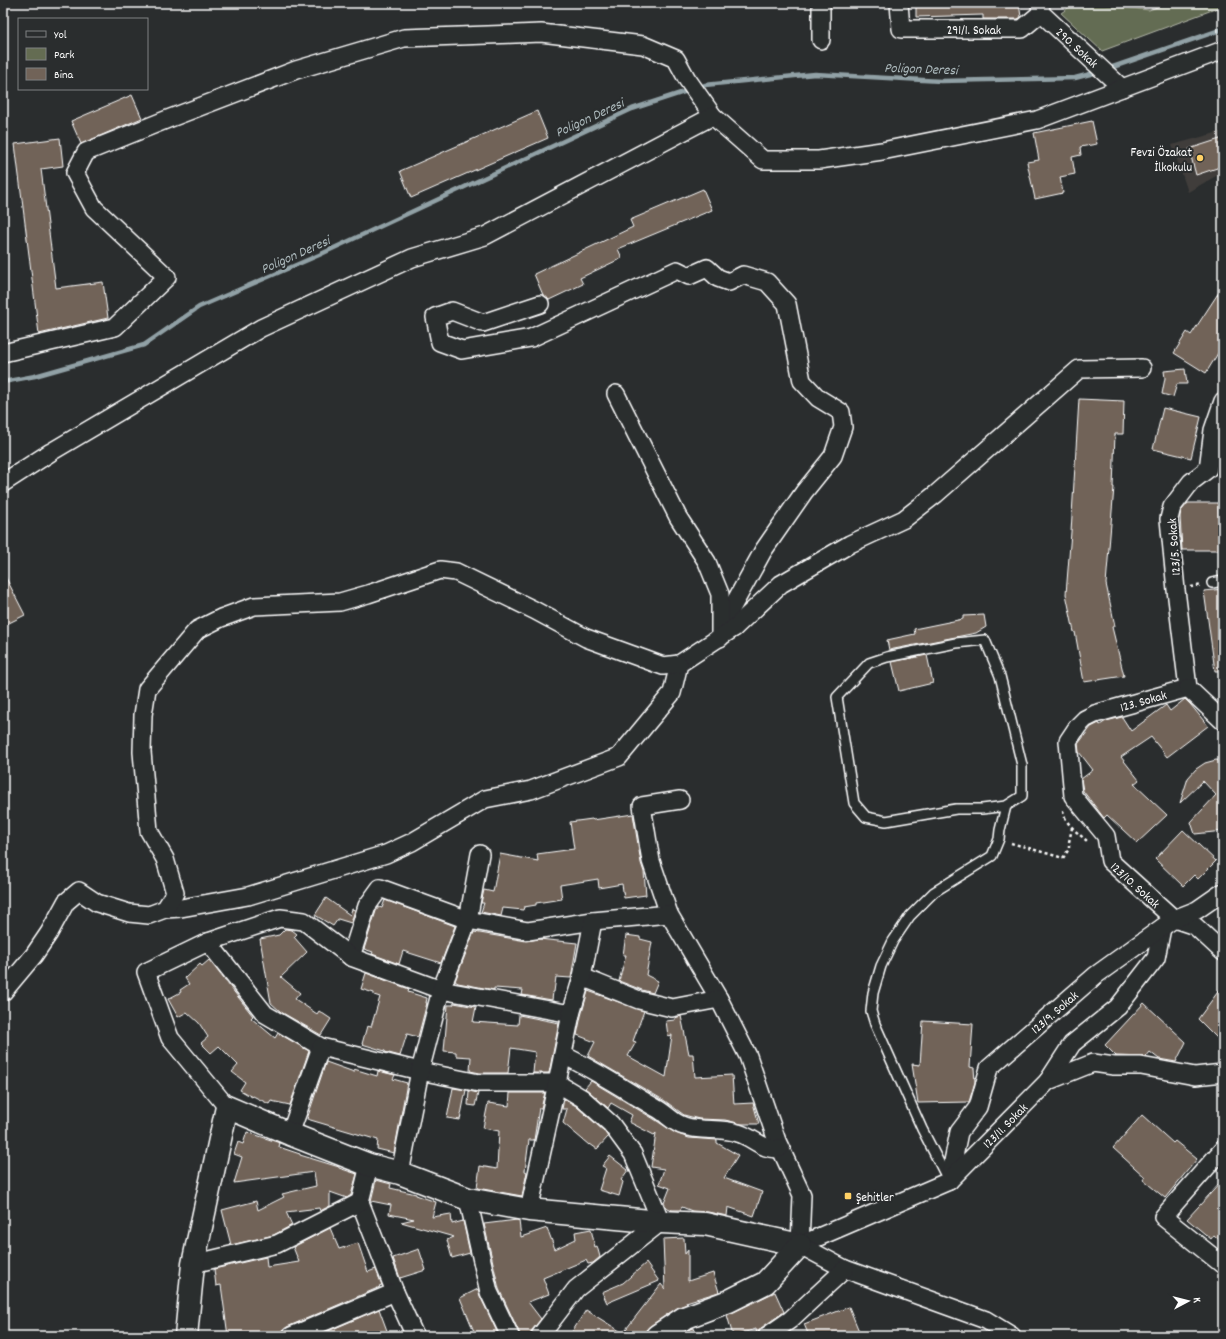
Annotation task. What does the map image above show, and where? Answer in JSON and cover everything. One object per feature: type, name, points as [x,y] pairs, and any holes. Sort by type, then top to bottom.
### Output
[{"type":"street","points":[[821,3],[821,40]]},
{"type":"street","name":"291/1. Sokak","points":[[900,3],[900,29],[1022,29],[1041,8]]},
{"type":"street","name":"290. Sokak","points":[[1041,8],[1082,51],[1117,84]]},
{"type":"street","points":[[3,353],[115,327],[167,277],[94,208],[75,173],[86,152],[296,70],[404,38],[541,33],[642,45],[676,58],[687,79],[713,116],[763,160],[819,160],[882,151],[1037,120],[1117,84],[1223,50]]},
{"type":"street","points":[[3,483],[58,448],[261,328],[412,258],[485,236],[713,116]]},
{"type":"street","points":[[540,304],[483,323],[452,311],[435,317],[440,342],[462,350],[531,338],[677,270],[689,276],[707,268],[718,278],[729,282],[743,275],[767,282],[786,304],[802,381],[818,398],[841,412],[843,427],[833,456],[804,492],[759,557],[730,612],[734,628]]},
{"type":"street","points":[[165,909],[175,893],[165,860],[149,831],[142,752],[143,715],[147,689],[197,630],[221,618],[254,606],[340,602],[440,570],[456,572],[522,604],[586,638],[663,666],[679,664],[734,628],[781,584],[850,544],[904,519],[936,494],[1080,369],[1142,368]]},
{"type":"street","points":[[616,394],[678,517],[707,562],[720,594],[720,638]]},
{"type":"street","name":"123/5. Sokak","points":[[1176,590],[1169,519],[1172,507],[1191,482],[1208,469],[1213,430],[1223,401]]},
{"type":"street","points":[[1176,590],[1188,688],[1223,721]]},
{"type":"street","points":[[3,992],[34,955],[49,933],[66,902],[79,891],[97,903],[129,913],[149,915],[165,909],[181,908],[248,896],[386,854],[412,842],[485,799],[531,790],[619,757],[672,693],[679,664]]},
{"type":"street","name":"123. Sokak","points":[[1073,796],[1068,741],[1078,726],[1085,719],[1095,714],[1188,688]]},
{"type":"street","name":"123/10. Sokak","points":[[1073,796],[1106,836],[1110,861],[1168,924],[1195,926],[1223,952]]},
{"type":"street","points":[[657,1336],[684,1318],[729,1301],[765,1283],[800,1245],[802,1195],[780,1148],[748,1056],[719,999],[669,914],[651,861],[642,806],[680,800]]},
{"type":"street","points":[[400,1173],[420,1071],[441,990],[468,920],[480,854]]},
{"type":"street","points":[[351,957],[367,906],[380,888],[468,920],[528,931],[593,921],[669,914]]},
{"type":"street","name":"123/9. Sokak","points":[[949,1180],[959,1132],[978,1107],[989,1068],[1096,975],[1168,924],[1197,910],[1223,892]]},
{"type":"street","points":[[571,1014],[441,990],[351,957],[304,921],[280,918],[208,942],[146,972],[170,1038],[227,1107],[290,1134],[468,1199],[529,1210],[661,1222],[705,1224],[800,1245],[846,1269],[986,1320],[1012,1336]]},
{"type":"street","points":[[529,1210],[571,1014],[582,977],[593,921]]},
{"type":"street","points":[[1048,1081],[1072,1044],[1118,1007],[1156,958],[1168,924]]},
{"type":"street","points":[[208,942],[265,1014],[321,1047],[420,1071],[479,1083],[557,1083],[582,1098],[611,1124],[633,1154],[661,1222]]},
{"type":"street","points":[[582,977],[639,1000],[672,1008],[719,999]]},
{"type":"street","points":[[290,1134],[321,1047]]},
{"type":"street","points":[[563,1055],[601,1074],[662,1111],[680,1124],[699,1130],[728,1130],[751,1138],[768,1149],[780,1148]]},
{"type":"street","name":"123/11. Sokak","points":[[800,1245],[949,1180],[1048,1081],[1093,1063],[1114,1066],[1141,1066],[1195,1076],[1223,1073]]},
{"type":"street","points":[[186,1336],[193,1264],[227,1107]]},
{"type":"street","points":[[1223,1149],[1163,1218],[1223,1265]]},
{"type":"street","points":[[369,1164],[360,1202],[395,1292],[415,1336]]},
{"type":"street","points":[[468,1199],[489,1292],[510,1336]]},
{"type":"street","points":[[193,1264],[277,1244],[360,1202]]},
{"type":"street","points":[[540,1336],[576,1289],[661,1222]]},
{"type":"street","points":[[767,1336],[790,1320],[846,1269]]},
{"type":"street","points":[[291,1336],[395,1292]]},
{"type":"lane","points":[[1212,583],[1223,581]]},
{"type":"lane","points":[[949,1180],[922,1129],[875,1024],[871,1011],[873,993],[880,966],[892,941],[910,916],[934,892],[972,870],[992,856],[999,839],[1006,806],[1022,796],[1022,765],[1000,676],[985,640],[956,642],[887,657],[869,663],[837,697],[854,803],[866,818],[886,821],[956,809],[982,809],[1006,806]]},
{"type":"path","points":[[1176,590],[1212,583]]},
{"type":"path","points":[[999,839],[1063,858],[1070,849],[1069,842],[1072,828]]},
{"type":"shaded area","name":"Fevzi Özakat İlkokulu","points":[[1223,131],[1223,172],[1188,192],[1172,145]]},
{"type":"green space","points":[[1075,3],[1092,3],[1149,10],[1168,3],[1223,3],[1223,6],[1102,51],[1061,13]]},
{"type":"building","points":[[916,3],[1019,3],[1021,17],[1018,19],[983,19],[983,15],[916,17]]},
{"type":"building","points":[[132,95],[142,118],[81,144],[71,121]]},
{"type":"building","points":[[537,111],[548,138],[411,198],[400,171]]},
{"type":"building","points":[[1092,121],[1097,144],[1080,147],[1081,155],[1072,157],[1075,174],[1060,177],[1063,193],[1035,199],[1027,162],[1039,160],[1034,133]]},
{"type":"building","points":[[60,138],[63,166],[41,169],[56,288],[103,282],[108,318],[39,334],[15,144]]},
{"type":"building","name":"Fevzi Özakat İlkokulu","points":[[1223,138],[1223,166],[1196,175],[1189,149]]},
{"type":"building","points":[[703,189],[712,210],[618,249],[622,258],[580,278],[583,284],[549,300],[543,295],[534,274],[633,227],[630,220]]},
{"type":"building","points":[[1223,286],[1223,345],[1206,373],[1174,353],[1187,332],[1191,335]]},
{"type":"building","points":[[1185,369],[1187,384],[1177,384],[1173,397],[1162,394],[1165,378],[1164,371]]},
{"type":"building","points":[[1079,399],[1124,401],[1123,434],[1115,434],[1114,487],[1106,584],[1115,626],[1112,627],[1124,676],[1084,682],[1075,632],[1066,594]]},
{"type":"building","points":[[1163,408],[1201,417],[1191,458],[1153,449]]},
{"type":"building","points":[[1188,503],[1218,503],[1221,550],[1182,550],[1180,516],[1181,511]]},
{"type":"building","points":[[3,572],[25,615],[7,624],[3,617]]},
{"type":"building","points":[[1223,589],[1223,671],[1215,671],[1204,591]]},
{"type":"building","points":[[984,615],[986,627],[976,633],[889,650],[887,640],[915,634],[914,629],[963,619],[963,616]]},
{"type":"building","points":[[927,655],[933,683],[899,691],[892,662]]},
{"type":"building","points":[[1185,699],[1208,726],[1167,757],[1151,737],[1121,757],[1139,780],[1134,784],[1167,815],[1137,843],[1107,815],[1104,818],[1083,791],[1081,779],[1093,770],[1079,752],[1078,744],[1091,727],[1099,723],[1100,725],[1106,721],[1122,717],[1131,731],[1166,705],[1170,711]]},
{"type":"building","points":[[1216,760],[1223,761],[1223,831],[1195,834],[1191,822],[1216,795],[1203,781],[1180,803],[1188,778],[1196,769],[1205,763]]},
{"type":"building","points":[[633,814],[641,863],[644,872],[646,895],[624,898],[622,884],[599,888],[598,879],[560,885],[562,899],[536,903],[536,905],[524,907],[523,910],[503,908],[501,916],[481,912],[484,903],[481,903],[484,890],[493,892],[500,854],[538,861],[537,854],[574,849],[570,822]]},
{"type":"building","points":[[1183,830],[1216,861],[1198,879],[1194,875],[1183,886],[1155,859]]},
{"type":"building","points":[[326,898],[350,915],[352,909],[355,910],[351,923],[338,919],[333,926],[315,915]]},
{"type":"building","points":[[385,900],[455,926],[441,963],[403,951],[399,964],[372,954],[373,952],[364,949],[376,911],[379,907],[382,908]]},
{"type":"building","points":[[285,929],[292,930],[297,934],[294,937],[307,952],[281,977],[300,993],[295,999],[317,1014],[319,1011],[331,1019],[321,1035],[281,1012],[271,1003],[260,939],[279,935]]},
{"type":"building","points":[[474,932],[526,941],[539,939],[577,943],[571,978],[556,977],[552,1000],[522,995],[523,990],[494,988],[494,990],[458,983],[455,981]]},
{"type":"building","points":[[626,935],[640,937],[640,939],[652,942],[646,975],[658,981],[653,993],[619,981],[626,955],[623,955]]},
{"type":"building","points":[[209,960],[253,1016],[251,1018],[275,1038],[278,1033],[309,1051],[290,1105],[271,1101],[269,1104],[240,1090],[245,1082],[232,1072],[238,1065],[219,1046],[211,1053],[201,1043],[208,1037],[199,1023],[187,1012],[178,1017],[168,999],[181,992],[180,990],[189,984],[185,978],[200,964],[202,966]]},
{"type":"building","points":[[366,973],[409,989],[408,992],[427,998],[418,1037],[407,1034],[400,1056],[362,1044],[367,1026],[371,1027],[380,997],[374,995],[374,993],[361,989]]},
{"type":"building","points":[[1223,985],[1223,1044],[1198,1019]]},
{"type":"building","points":[[588,991],[644,1011],[633,1041],[636,1042],[628,1056],[666,1077],[672,1035],[668,1036],[666,1021],[675,1020],[675,1018],[681,1016],[689,1054],[693,1054],[695,1077],[732,1075],[734,1104],[753,1103],[759,1124],[741,1124],[725,1120],[699,1119],[684,1115],[665,1101],[588,1056],[595,1042],[577,1035]]},
{"type":"building","points":[[454,1003],[476,1007],[473,1022],[518,1025],[519,1015],[559,1023],[549,1073],[533,1073],[535,1052],[511,1048],[508,1073],[480,1073],[470,1071],[471,1057],[456,1056],[456,1052],[444,1051],[448,1005],[453,1005]]},
{"type":"building","points":[[1144,1003],[1186,1042],[1176,1062],[1159,1059],[1150,1052],[1146,1057],[1116,1056],[1105,1045]]},
{"type":"building","points":[[923,1021],[973,1024],[970,1067],[974,1068],[975,1082],[969,1102],[918,1103],[912,1064],[920,1065]]},
{"type":"building","points":[[326,1062],[354,1072],[354,1069],[377,1076],[378,1071],[395,1075],[393,1079],[407,1083],[394,1153],[377,1149],[378,1140],[307,1119]]},
{"type":"building","points":[[591,1081],[675,1133],[689,1138],[717,1140],[717,1143],[738,1155],[724,1178],[762,1192],[754,1216],[728,1207],[727,1216],[708,1212],[692,1211],[682,1207],[680,1210],[672,1210],[666,1207],[664,1203],[670,1188],[659,1184],[664,1169],[651,1167],[656,1133],[654,1135],[629,1122],[632,1115],[611,1103],[608,1108],[585,1088]]},
{"type":"building","points":[[453,1088],[466,1090],[460,1120],[447,1118]]},
{"type":"building","points":[[469,1091],[478,1093],[475,1106],[468,1105]]},
{"type":"building","points":[[510,1093],[545,1093],[541,1108],[539,1108],[534,1140],[529,1140],[525,1171],[527,1172],[522,1196],[477,1188],[480,1166],[497,1169],[499,1131],[483,1128],[488,1103],[509,1106]]},
{"type":"building","points":[[564,1099],[576,1106],[604,1131],[608,1137],[597,1149],[590,1144],[589,1145],[563,1123],[567,1109],[562,1109]]},
{"type":"building","points":[[1142,1115],[1173,1143],[1175,1141],[1197,1159],[1165,1198],[1143,1180],[1145,1177],[1113,1148]]},
{"type":"building","points":[[247,1132],[280,1143],[279,1147],[357,1174],[351,1195],[347,1198],[330,1192],[330,1206],[320,1211],[319,1208],[286,1212],[292,1225],[274,1235],[231,1245],[222,1210],[256,1201],[258,1210],[284,1197],[282,1194],[316,1186],[314,1172],[234,1183],[242,1157],[234,1154],[238,1142],[243,1144]]},
{"type":"building","points":[[610,1156],[628,1170],[621,1180],[623,1182],[619,1196],[599,1190],[606,1168],[602,1166]]},
{"type":"building","points":[[376,1180],[391,1184],[390,1188],[416,1194],[436,1202],[432,1217],[451,1214],[452,1224],[463,1221],[470,1253],[452,1258],[447,1240],[454,1237],[401,1222],[414,1219],[389,1214],[391,1205],[371,1201]]},
{"type":"building","points":[[1223,1180],[1223,1243],[1214,1235],[1211,1239],[1187,1219]]},
{"type":"building","points":[[519,1221],[521,1237],[547,1228],[555,1249],[576,1239],[575,1232],[591,1229],[595,1247],[597,1246],[600,1257],[593,1263],[588,1264],[586,1260],[543,1278],[549,1294],[528,1302],[541,1319],[532,1330],[530,1336],[520,1336],[499,1289],[484,1224]]},
{"type":"building","points":[[330,1228],[339,1249],[358,1243],[368,1272],[376,1269],[382,1285],[287,1327],[283,1330],[281,1335],[228,1336],[221,1285],[216,1286],[214,1269],[266,1257],[267,1267],[299,1262],[293,1247]]},
{"type":"building","points":[[684,1238],[685,1254],[688,1250],[688,1281],[713,1273],[719,1292],[686,1302],[687,1304],[677,1308],[650,1326],[646,1330],[645,1336],[579,1336],[572,1332],[586,1310],[623,1333],[661,1284],[665,1289],[663,1239]]},
{"type":"building","points":[[419,1249],[426,1270],[400,1278],[393,1258]]},
{"type":"building","points":[[646,1263],[659,1281],[607,1303],[602,1292],[623,1283]]},
{"type":"building","points":[[478,1289],[499,1336],[476,1336],[460,1298]]},
{"type":"building","points":[[775,1292],[784,1312],[761,1328],[757,1335],[756,1329],[733,1336],[727,1315]]},
{"type":"building","points":[[849,1307],[861,1336],[809,1336],[804,1324]]},
{"type":"building","points":[[379,1309],[389,1336],[319,1335]]},
{"type":"building","points":[[694,1328],[696,1336],[680,1336],[690,1329]]},
{"type":"waterway","name":"Poligon Deresi","points":[[1107,69],[1223,29]]},
{"type":"waterway","name":"Poligon Deresi","points":[[698,88],[705,85],[815,74],[941,81],[1075,78],[1098,72]]},
{"type":"waterway","name":"Poligon Deresi","points":[[3,382],[35,376],[144,345],[199,307],[319,255],[632,109],[690,90]]},
{"type":"place","name":"Fevzi Özakat İlkokulu","points":[[1200,158]]},
{"type":"place","name":"Şehitler","points":[[848,1196]]}]
